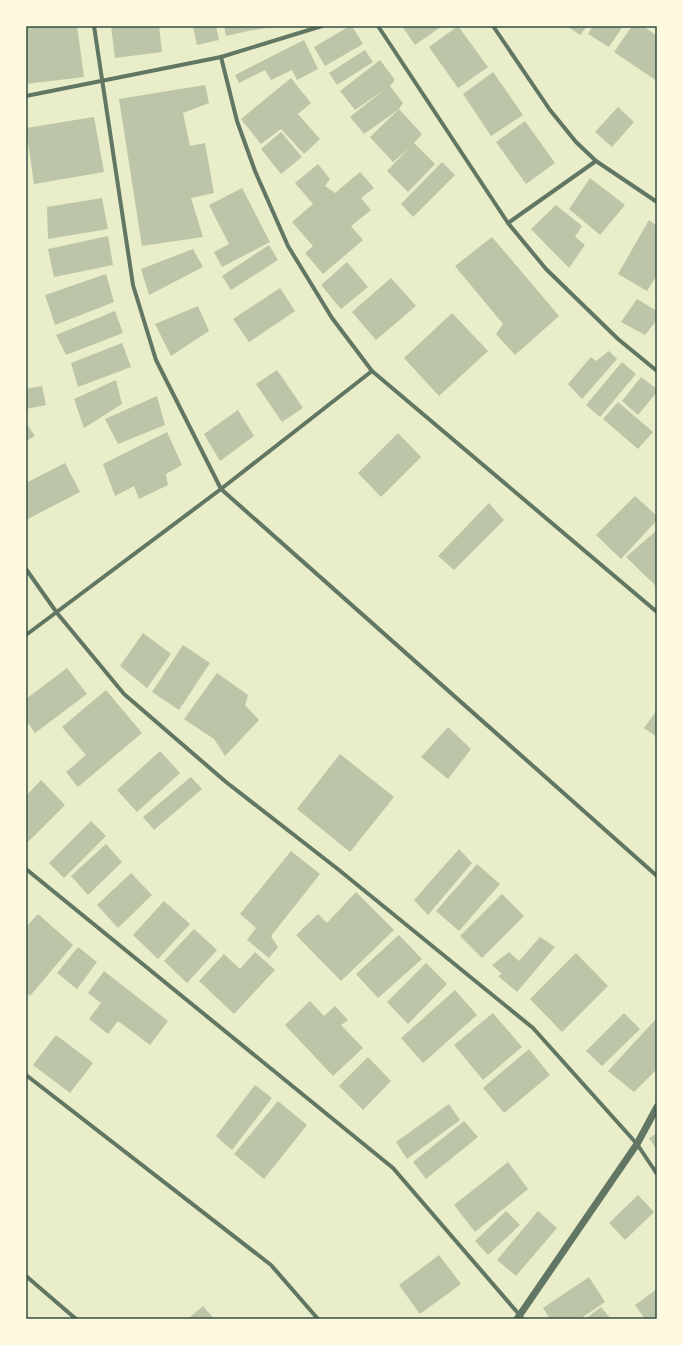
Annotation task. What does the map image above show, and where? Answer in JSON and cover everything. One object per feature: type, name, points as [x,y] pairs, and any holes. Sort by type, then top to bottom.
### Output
[{"type":"street","points":[[94,26],[133,285],[156,360],[221,489],[657,876]]},
{"type":"street","points":[[26,96],[221,57],[322,26]]},
{"type":"street","points":[[378,26],[508,223],[546,269],[618,339],[657,371]]},
{"type":"street","points":[[493,26],[550,110],[576,142],[596,161],[657,202]]},
{"type":"street","points":[[221,57],[240,128],[255,171],[288,246],[332,318],[372,371],[657,612]]},
{"type":"street","points":[[508,223],[596,161]]},
{"type":"street","points":[[26,635],[221,489],[372,371]]},
{"type":"street","points":[[26,569],[57,613],[124,694],[226,782],[339,870],[533,1028],[637,1144],[657,1174]]},
{"type":"street","points":[[26,869],[393,1168],[520,1318],[637,1144],[657,1108]]},
{"type":"street","points":[[26,1075],[271,1265],[318,1319]]},
{"type":"street","points":[[26,1276],[76,1319]]},
{"type":"building","points":[[26,26],[77,26],[84,77],[26,84]]},
{"type":"building","points":[[111,26],[159,26],[162,52],[115,58]]},
{"type":"building","points":[[193,26],[216,26],[219,40],[197,45]]},
{"type":"building","points":[[224,26],[272,26],[272,27],[226,36]]},
{"type":"building","points":[[352,26],[363,44],[325,66],[314,47]]},
{"type":"building","points":[[402,26],[442,26],[415,45]]},
{"type":"building","points":[[458,26],[488,67],[458,88],[429,47]]},
{"type":"building","points":[[567,26],[587,26],[580,35]]},
{"type":"building","points":[[593,26],[623,26],[609,47],[588,34]]},
{"type":"building","points":[[632,26],[643,26],[657,36],[657,81],[614,52]]},
{"type":"building","points":[[304,40],[318,69],[297,80],[292,70],[271,80],[265,70],[239,83],[235,75]]},
{"type":"building","points":[[365,50],[373,62],[337,85],[329,73]]},
{"type":"building","points":[[380,60],[395,80],[390,86],[403,103],[399,109],[364,134],[350,117],[385,89],[355,110],[340,91]]},
{"type":"building","points":[[493,72],[523,115],[491,136],[463,94]]},
{"type":"building","points":[[291,78],[311,103],[298,114],[320,139],[304,154],[281,129],[261,144],[241,119]]},
{"type":"building","points":[[205,85],[209,103],[183,113],[190,146],[205,143],[214,193],[191,198],[203,237],[142,246],[119,99]]},
{"type":"building","points":[[618,107],[634,122],[612,147],[595,132]]},
{"type":"building","points":[[399,109],[422,134],[414,143],[435,164],[408,192],[387,171],[409,148],[393,162],[370,137]]},
{"type":"building","points":[[94,117],[104,172],[34,184],[26,128]]},
{"type":"building","points":[[525,121],[555,163],[526,184],[496,142]]},
{"type":"building","points":[[281,132],[302,157],[281,174],[261,149]]},
{"type":"building","points":[[442,162],[455,175],[413,217],[401,204]]},
{"type":"building","points":[[318,164],[330,179],[325,186],[335,193],[360,172],[374,188],[361,198],[371,210],[351,226],[363,240],[323,274],[305,253],[313,246],[292,222],[313,204],[295,183]]},
{"type":"building","points":[[590,178],[625,205],[600,235],[569,209]]},
{"type":"building","points":[[242,188],[270,242],[222,267],[214,252],[229,244],[209,205]]},
{"type":"building","points":[[102,198],[108,229],[48,239],[47,207]]},
{"type":"building","points":[[556,205],[582,226],[575,237],[585,245],[569,268],[531,229]]},
{"type":"building","points":[[649,220],[657,226],[657,275],[647,291],[618,274]]},
{"type":"building","points":[[108,236],[113,265],[54,277],[48,249]]},
{"type":"building","points":[[492,237],[559,316],[515,355],[496,334],[503,324],[455,266]]},
{"type":"building","points":[[269,245],[278,260],[231,290],[222,276]]},
{"type":"building","points":[[193,249],[203,267],[149,295],[141,269]]},
{"type":"building","points":[[347,262],[368,287],[341,309],[321,285]]},
{"type":"building","points":[[106,274],[114,302],[55,325],[45,295]]},
{"type":"building","points":[[391,278],[416,306],[376,340],[352,312]]},
{"type":"building","points":[[280,288],[295,311],[249,342],[233,319]]},
{"type":"building","points":[[637,299],[657,311],[657,320],[645,335],[621,322]]},
{"type":"building","points":[[198,306],[209,331],[171,356],[155,324]]},
{"type":"building","points":[[115,311],[123,333],[66,355],[56,335]]},
{"type":"building","points":[[452,313],[488,351],[439,396],[404,358]]},
{"type":"building","points":[[122,343],[131,367],[78,387],[71,363]]},
{"type":"building","points":[[609,351],[617,359],[582,399],[568,384],[591,357],[596,361]]},
{"type":"building","points":[[622,362],[636,374],[600,417],[586,405]]},
{"type":"building","points":[[277,370],[303,408],[282,422],[256,384]]},
{"type":"building","points":[[641,377],[657,389],[657,392],[638,415],[622,401]]},
{"type":"building","points":[[116,380],[122,404],[84,428],[74,399]]},
{"type":"building","points":[[42,386],[46,405],[26,409],[26,389]]},
{"type":"building","points":[[157,396],[165,425],[118,444],[105,419]]},
{"type":"building","points":[[618,402],[653,432],[638,449],[603,419]]},
{"type":"building","points":[[238,410],[254,436],[220,461],[204,434]]},
{"type":"building","points":[[26,423],[35,436],[26,441]]},
{"type":"building","points":[[167,432],[182,465],[166,474],[168,485],[139,499],[134,486],[115,496],[103,464]]},
{"type":"building","points":[[398,433],[421,457],[381,497],[358,473]]},
{"type":"building","points":[[65,463],[80,492],[26,520],[26,483]]},
{"type":"building","points":[[635,496],[657,516],[657,520],[621,559],[596,535]]},
{"type":"building","points":[[489,503],[504,520],[454,570],[438,556]]},
{"type":"building","points":[[657,530],[657,587],[626,557]]},
{"type":"building","points":[[143,633],[171,654],[147,688],[120,666]]},
{"type":"building","points":[[183,645],[210,663],[179,710],[152,692]]},
{"type":"building","points":[[67,668],[87,694],[35,733],[26,720],[26,699]]},
{"type":"building","points":[[217,673],[248,695],[245,705],[259,720],[225,756],[214,739],[184,719]]},
{"type":"building","points":[[106,690],[142,733],[78,787],[66,772],[86,755],[62,727]]},
{"type":"building","points":[[657,710],[657,737],[644,728]]},
{"type":"building","points":[[448,727],[471,749],[448,779],[421,757]]},
{"type":"building","points":[[160,751],[180,773],[137,812],[117,790]]},
{"type":"building","points":[[340,754],[394,797],[350,852],[297,809]]},
{"type":"building","points":[[191,777],[202,789],[154,830],[143,817]]},
{"type":"building","points":[[41,780],[65,805],[26,844],[26,796]]},
{"type":"building","points":[[91,821],[106,836],[64,878],[49,863]]},
{"type":"building","points":[[106,844],[122,862],[88,895],[71,876]]},
{"type":"building","points":[[459,849],[472,863],[428,915],[414,900]]},
{"type":"building","points":[[291,851],[320,874],[271,936],[278,947],[269,958],[247,940],[256,928],[240,914]]},
{"type":"building","points":[[477,864],[500,884],[459,931],[436,911]]},
{"type":"building","points":[[131,873],[152,895],[118,928],[97,905]]},
{"type":"building","points":[[356,892],[394,930],[341,981],[296,935],[318,914],[327,923]]},
{"type":"building","points":[[502,894],[524,916],[482,958],[460,936]]},
{"type":"building","points":[[164,901],[190,924],[158,959],[133,935]]},
{"type":"building","points":[[38,914],[73,945],[30,996],[26,992],[26,927]]},
{"type":"building","points":[[194,929],[217,950],[187,983],[164,961]]},
{"type":"building","points":[[399,935],[422,959],[378,998],[356,974]]},
{"type":"building","points":[[540,937],[555,947],[517,992],[498,976],[502,974],[492,965],[509,952],[519,961]]},
{"type":"building","points":[[78,947],[97,962],[77,989],[57,973]]},
{"type":"building","points":[[255,952],[275,970],[234,1014],[199,981],[224,954],[240,969]]},
{"type":"building","points":[[576,953],[608,986],[562,1032],[530,999]]},
{"type":"building","points":[[426,963],[447,984],[408,1024],[387,1002]]},
{"type":"building","points":[[104,971],[168,1021],[150,1045],[118,1021],[108,1034],[89,1019],[101,1003],[88,993]]},
{"type":"building","points":[[455,990],[477,1015],[423,1063],[401,1038]]},
{"type":"building","points":[[310,1001],[324,1016],[335,1006],[348,1020],[341,1025],[363,1048],[333,1076],[285,1025]]},
{"type":"building","points":[[493,1013],[522,1047],[483,1080],[454,1045]]},
{"type":"building","points":[[624,1013],[640,1029],[602,1066],[586,1051]]},
{"type":"building","points":[[655,1020],[657,1021],[657,1069],[634,1092],[608,1071]]},
{"type":"building","points":[[56,1035],[93,1063],[70,1093],[33,1065]]},
{"type":"building","points":[[529,1049],[550,1075],[504,1113],[483,1088]]},
{"type":"building","points":[[368,1057],[391,1081],[363,1110],[339,1086]]},
{"type":"building","points":[[255,1085],[272,1098],[232,1150],[216,1136]]},
{"type":"building","points":[[278,1101],[307,1125],[264,1179],[234,1154]]},
{"type":"building","points":[[449,1104],[460,1120],[407,1159],[396,1142]]},
{"type":"building","points":[[464,1121],[478,1137],[426,1179],[413,1162]]},
{"type":"building","points":[[657,1133],[657,1150],[649,1138]]},
{"type":"building","points":[[508,1162],[528,1189],[475,1232],[454,1205]]},
{"type":"building","points":[[638,1195],[654,1212],[625,1240],[609,1223]]},
{"type":"building","points":[[506,1211],[520,1225],[488,1255],[475,1241]]},
{"type":"building","points":[[538,1211],[557,1228],[516,1276],[497,1260]]},
{"type":"building","points":[[439,1255],[461,1284],[420,1314],[399,1285]]},
{"type":"building","points":[[589,1277],[605,1302],[580,1319],[550,1319],[543,1308]]},
{"type":"building","points":[[657,1289],[657,1319],[645,1319],[635,1305]]},
{"type":"building","points":[[203,1306],[214,1319],[188,1319]]},
{"type":"building","points":[[601,1307],[611,1319],[585,1319]]}]
